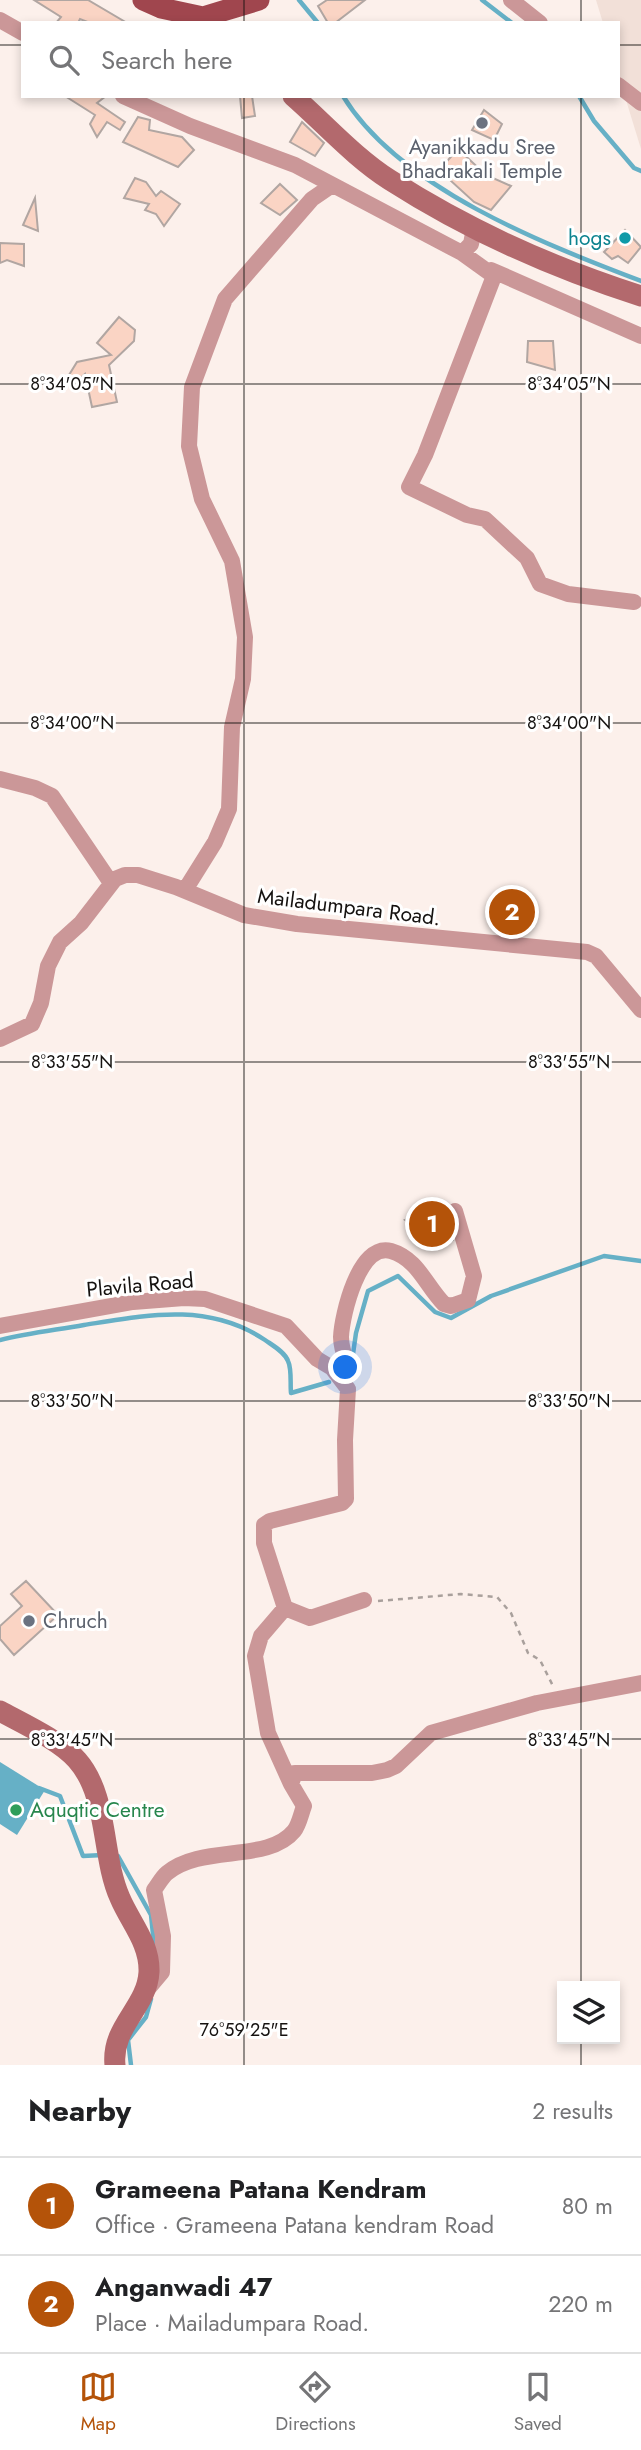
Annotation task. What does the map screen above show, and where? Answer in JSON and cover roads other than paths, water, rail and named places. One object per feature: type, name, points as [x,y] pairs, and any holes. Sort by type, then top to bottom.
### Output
[{"type":"main road","points":[[143,0],[196,19],[259,0]]},
{"type":"main road","points":[[295,98],[388,179],[474,228],[569,273],[641,296]]},
{"type":"main road","points":[[0,1712],[29,1727],[77,1760],[93,1790],[120,1900],[141,1933],[149,1971],[142,1995],[113,2048],[115,2065]]},
{"type":"street","points":[[511,0],[537,21]]},
{"type":"street","points":[[0,20],[21,32]]},
{"type":"street","points":[[620,87],[641,103]]},
{"type":"street","points":[[132,98],[149,102],[190,127],[295,164],[331,186],[491,270],[641,336]]},
{"type":"street","points":[[185,890],[215,842],[229,808],[232,727],[243,679],[245,637],[232,561],[202,499],[189,446],[192,387],[225,299],[312,199],[331,186]]},
{"type":"street","points":[[462,253],[471,244],[474,228]]},
{"type":"street","points":[[491,270],[494,276],[425,455],[410,487],[467,515],[485,519],[511,547],[527,558],[540,584],[568,594],[634,602]]},
{"type":"street","points":[[0,779],[35,788],[52,796],[111,883],[55,952],[45,975],[41,1003],[32,1024],[0,1039]]},
{"type":"street","name":"Mailadumpara Road.","points":[[111,883],[120,876],[134,874],[185,890],[244,915],[318,928],[587,952],[596,956],[641,1010]]},
{"type":"street","points":[[285,1608],[264,1543],[264,1525],[296,1513],[342,1503],[346,1499],[348,1389],[339,1375],[347,1363],[341,1340],[348,1300],[361,1270],[374,1254],[390,1251],[408,1259],[444,1304],[451,1306],[468,1300],[474,1276],[455,1211]]},
{"type":"street","name":"Plavila Road","points":[[0,1326],[133,1302],[184,1298],[205,1300],[223,1303],[286,1326],[317,1360],[339,1375]]},
{"type":"street","points":[[285,1608],[310,1618],[364,1600]]},
{"type":"street","points":[[142,1995],[162,1972],[163,1936],[154,1891],[167,1873],[216,1853],[257,1849],[281,1843],[296,1830],[304,1806],[268,1733],[256,1656],[261,1636],[285,1608]]},
{"type":"street","points":[[291,1784],[295,1773],[306,1771],[372,1773],[387,1770],[396,1766],[431,1733],[562,1698],[641,1683]]},
{"type":"water","name":"Aquqtic Centre","points":[[0,1762],[45,1790],[17,1835],[0,1824]]},
{"type":"waterway","points":[[299,0],[316,21]]},
{"type":"waterway","points":[[482,0],[509,21]]},
{"type":"waterway","points":[[345,98],[368,129],[400,159],[436,185],[519,230],[641,281]]},
{"type":"waterway","points":[[580,98],[594,121],[634,168],[641,171]]},
{"type":"waterway","points":[[350,1375],[356,1333],[368,1291],[398,1276],[435,1312],[451,1318],[491,1296],[604,1256],[641,1261]]},
{"type":"waterway","points":[[0,1340],[154,1315],[199,1316],[222,1320],[243,1328],[281,1352],[289,1364],[291,1393],[329,1382]]},
{"type":"waterway","points":[[39,1788],[60,1796],[83,1856],[103,1855]]},
{"type":"waterway","points":[[118,1856],[151,1915],[154,1944]]},
{"type":"waterway","points":[[131,2065],[128,2040],[146,2017],[151,1999]]},
{"type":"place","name":"Ayanikkadu Sree Bhadrakali Temple","points":[[482,123]]},
{"type":"place","name":"hogs","points":[[625,238]]},
{"type":"place","name":"Anganwadi 47","points":[[512,912]]},
{"type":"place","name":"Grameena Patana Kendram","points":[[432,1224]]},
{"type":"place","name":"Chruch","points":[[29,1621]]},
{"type":"place","name":"Aquqtic Centre","points":[[16,1810]]}]
